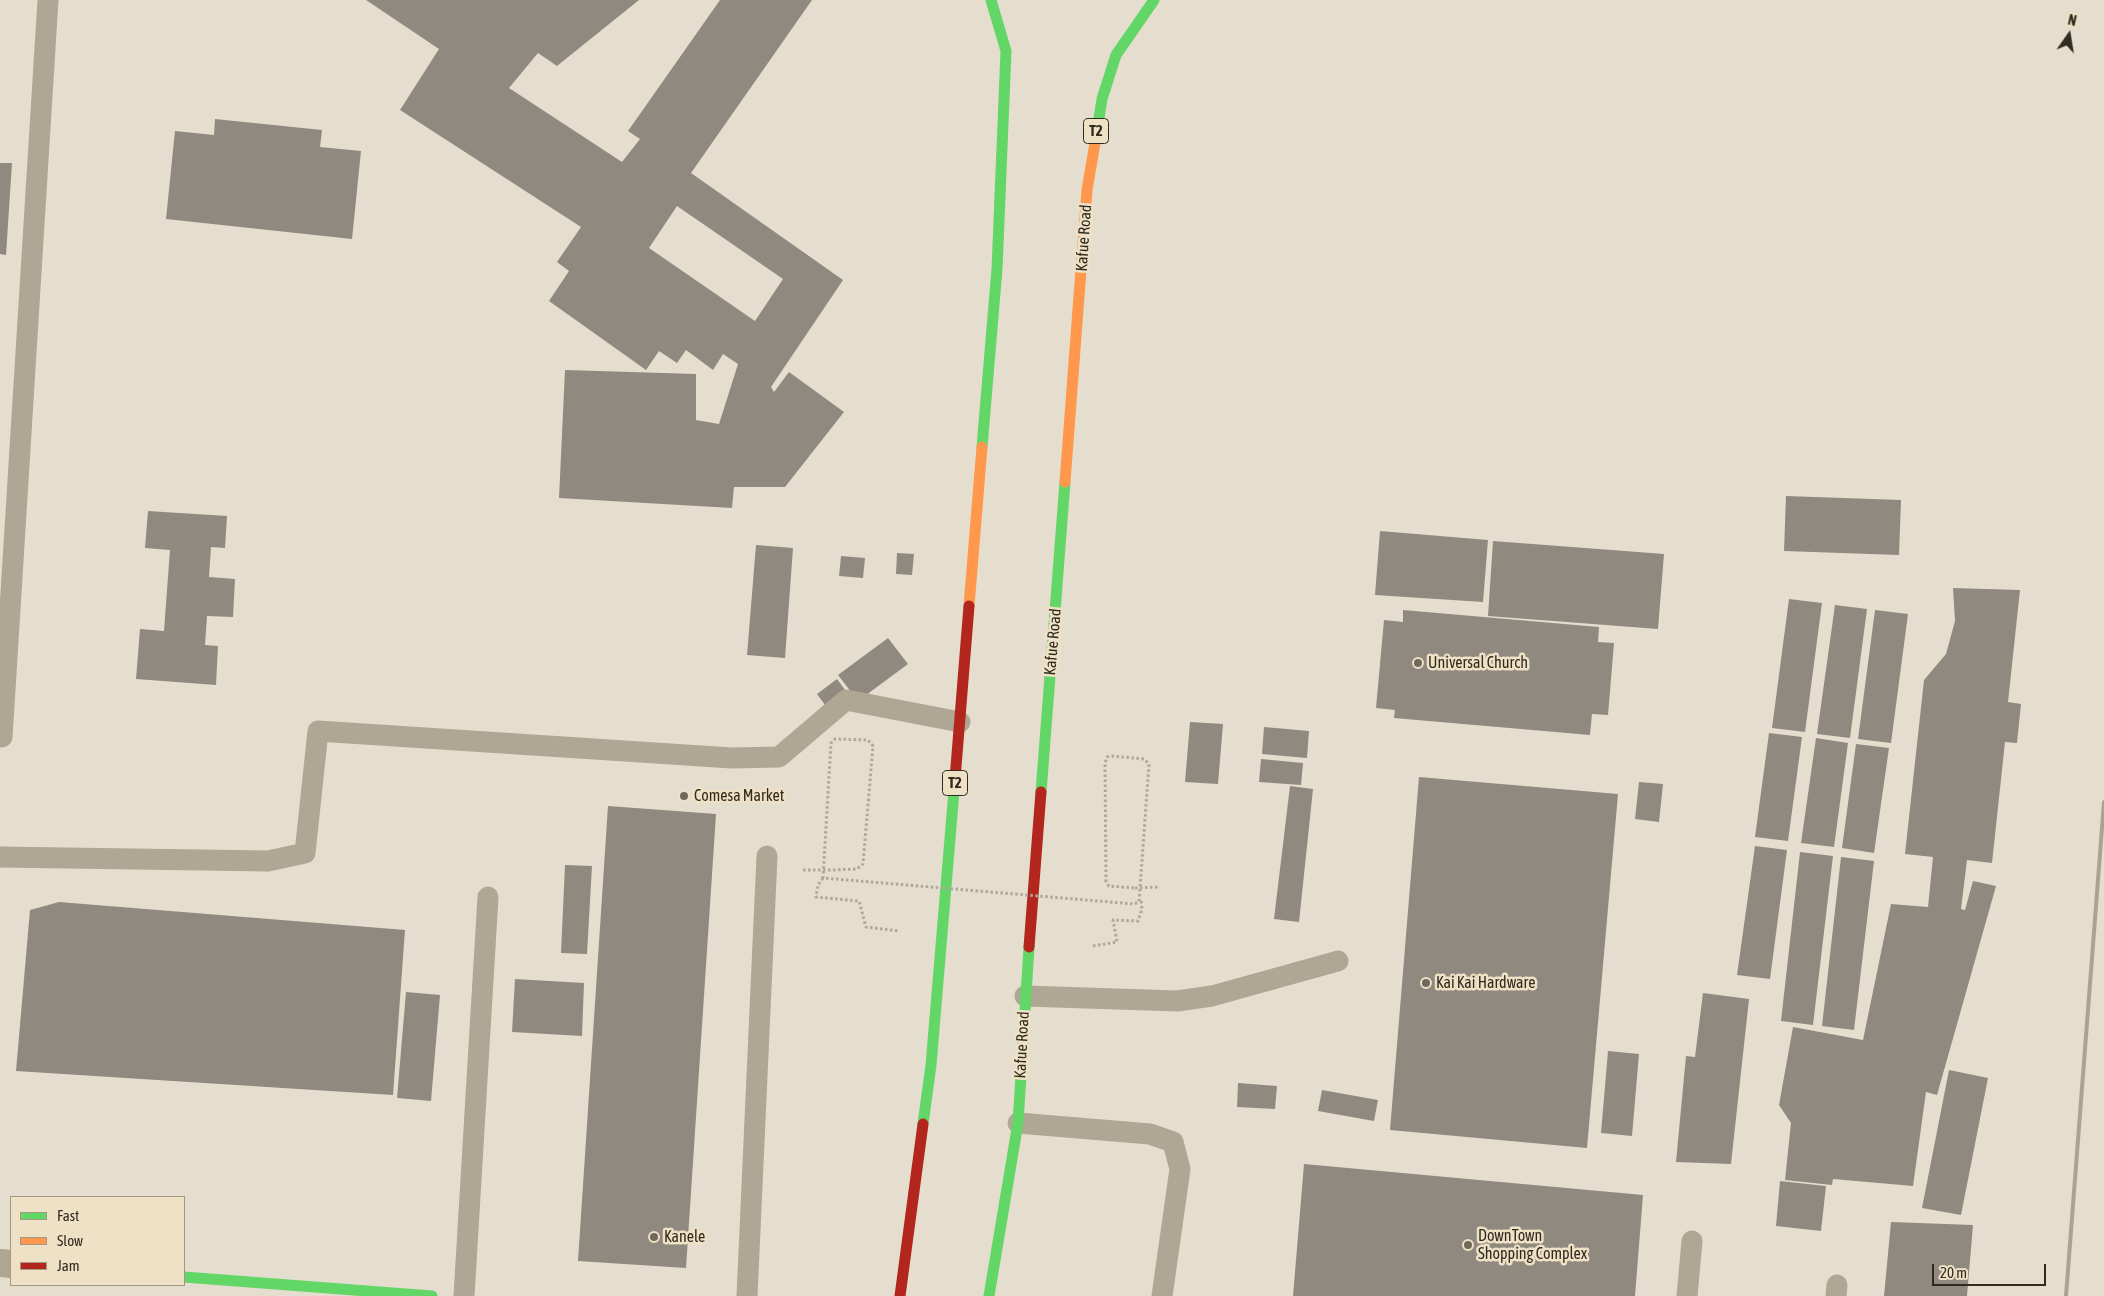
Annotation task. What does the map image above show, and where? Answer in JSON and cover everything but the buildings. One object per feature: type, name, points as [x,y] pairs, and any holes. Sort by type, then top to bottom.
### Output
[{"type":"main road","name":"T2","points":[[900,1296],[931,1065],[997,269],[1006,51],[991,0]]},
{"type":"main road","name":"Kafue Road","points":[[989,1296],[1018,1123],[1025,996],[1087,190],[1102,99],[1116,56],[1154,0]]},
{"type":"main road","points":[[185,1277],[432,1296]]},
{"type":"lane","points":[[2,737],[48,0]]},
{"type":"lane","points":[[0,857],[268,861],[305,853],[318,731],[741,758],[779,757],[846,700],[960,722]]},
{"type":"lane","points":[[747,1296],[767,856]]},
{"type":"lane","points":[[464,1296],[488,897]]},
{"type":"lane","points":[[1025,996],[1177,1001],[1212,996],[1338,961]]},
{"type":"lane","points":[[1018,1123],[1150,1134],[1173,1142],[1180,1168],[1162,1296]]},
{"type":"lane","points":[[1688,1296],[1692,1241]]},
{"type":"path","points":[[803,870],[833,870],[857,869],[863,864],[873,746],[868,740],[835,739],[831,743],[823,878],[818,885],[816,898],[859,901],[866,927],[899,931]]},
{"type":"path","points":[[1093,946],[1117,942],[1113,920],[1138,921],[1142,909],[1141,899],[1149,764],[1144,759],[1109,756],[1105,763],[1106,882],[1109,886],[1135,888],[1158,887]]},
{"type":"path","points":[[823,878],[1134,904],[1141,899]]},
{"type":"railway","points":[[2066,1296],[2104,802]]},
{"type":"traffic: fast","points":[[982,447],[997,269],[1006,51],[991,0]]},
{"type":"traffic: fast","points":[[1095,143],[1102,99],[1116,55],[1154,0]]},
{"type":"traffic: fast","points":[[1041,792],[1065,482]]},
{"type":"traffic: fast","points":[[923,1124],[931,1065],[955,779]]},
{"type":"traffic: fast","points":[[989,1296],[1018,1123],[1029,947]]},
{"type":"traffic: fast","points":[[185,1277],[432,1296]]},
{"type":"traffic: slow","points":[[1065,482],[1087,190],[1095,143]]},
{"type":"traffic: slow","points":[[969,606],[982,447]]},
{"type":"traffic: jam","points":[[955,779],[969,606]]},
{"type":"traffic: jam","points":[[1029,947],[1041,792]]},
{"type":"traffic: jam","points":[[900,1296],[923,1124]]},
{"type":"place","name":"Universal Church","points":[[1418,663]]},
{"type":"place","name":"Comesa Market","points":[[684,796]]},
{"type":"place","name":"Kai Kai Hardware","points":[[1426,983]]},
{"type":"place","name":"Kanele","points":[[654,1237]]},
{"type":"place","name":"DownTown Shopping Complex","points":[[1468,1245]]}]
